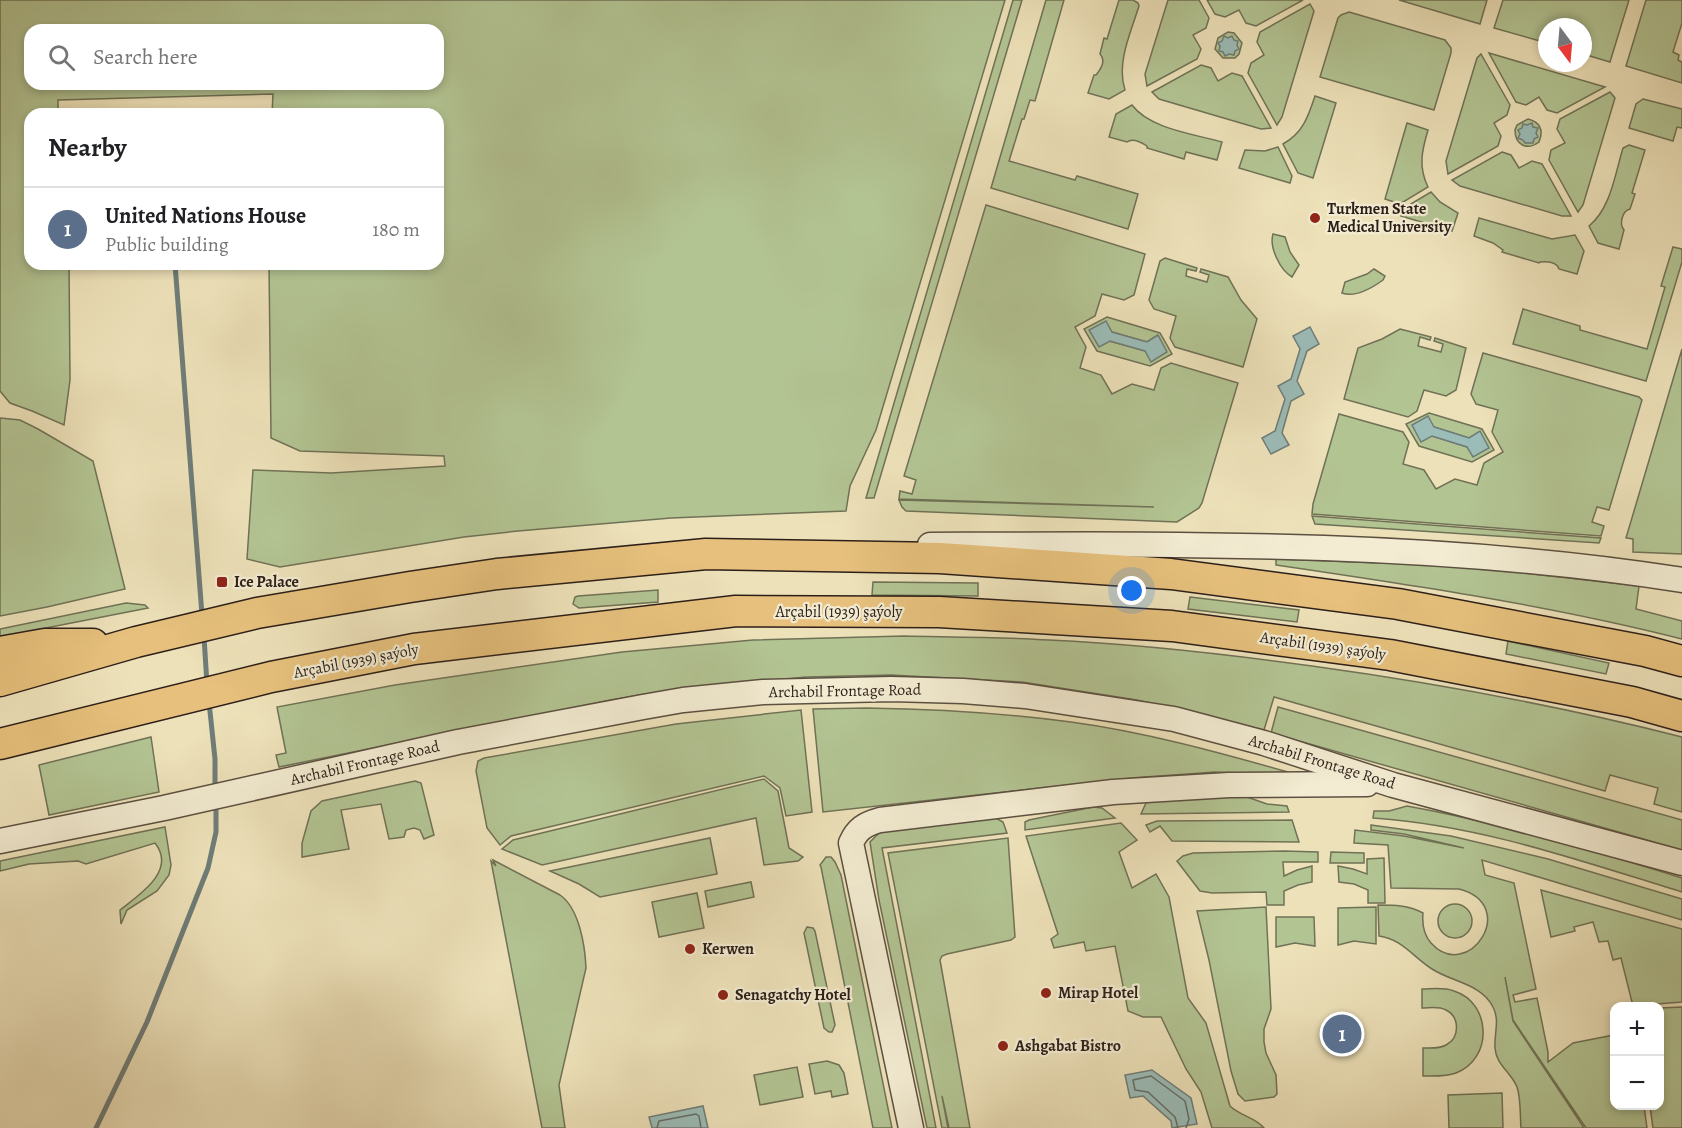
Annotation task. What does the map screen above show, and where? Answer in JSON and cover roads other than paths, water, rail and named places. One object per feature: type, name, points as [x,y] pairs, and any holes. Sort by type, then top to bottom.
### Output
[{"type":"main road","points":[[0,681],[133,643],[257,614],[497,574],[706,554],[940,558],[1171,574],[1398,604],[1645,651],[1682,661]]},
{"type":"main road","name":"Arçabil (1939) şaýoly","points":[[0,744],[271,677],[414,649],[736,612],[939,612],[1172,626],[1390,655],[1632,702],[1682,716]]},
{"type":"main road","points":[[0,652],[45,644],[133,643]]},
{"type":"main road","points":[[0,754],[141,708]]},
{"type":"street","points":[[706,554],[877,545],[1276,546],[1533,560],[1682,580]]},
{"type":"street","name":"Archabil Frontage Road","points":[[0,841],[164,808],[458,742],[683,700],[763,692],[891,689],[1025,696],[1174,719],[1264,743],[1393,785],[1682,863]]},
{"type":"street","points":[[911,1128],[851,843],[856,832],[866,824],[880,820],[1113,792],[1229,785],[1393,785]]},
{"type":"water","points":[[1224,36],[1228,38],[1232,36],[1238,41],[1239,49],[1234,55],[1225,56],[1219,51],[1218,43]]},
{"type":"water","points":[[1532,123],[1533,127],[1538,128],[1536,133],[1538,137],[1533,143],[1525,143],[1518,138],[1520,134],[1518,130],[1523,124]]},
{"type":"water","points":[[1106,321],[1112,332],[1147,342],[1158,335],[1167,352],[1151,362],[1145,351],[1110,341],[1099,347],[1089,330]]},
{"type":"water","points":[[1310,327],[1319,344],[1307,351],[1297,381],[1304,394],[1291,401],[1282,433],[1289,445],[1271,454],[1262,438],[1275,431],[1285,399],[1278,386],[1291,379],[1300,349],[1293,336]]},
{"type":"water","points":[[1428,416],[1434,427],[1469,438],[1480,431],[1489,448],[1473,457],[1467,447],[1432,436],[1421,442],[1412,425]]},
{"type":"water","points":[[1152,1070],[1191,1098],[1197,1124],[1172,1128],[1171,1121],[1143,1096],[1130,1098],[1125,1075]]},
{"type":"water","points":[[703,1106],[708,1128],[652,1128],[649,1117]]},
{"type":"waterway","points":[[175,270],[202,615]]},
{"type":"waterway","points":[[204,637],[207,684]]},
{"type":"waterway","points":[[209,702],[215,759],[215,789]]},
{"type":"waterway","points":[[96,1128],[147,1022],[208,868],[216,832],[216,804]]},
{"type":"place","name":"Turkmen State Medical University","points":[[1315,218]]},
{"type":"place","name":"Ice Palace","points":[[222,582]]},
{"type":"place","name":"Kerwen","points":[[690,949]]},
{"type":"place","name":"Mirap Hotel","points":[[1046,993]]},
{"type":"place","name":"Senagatchy Hotel","points":[[723,995]]},
{"type":"place","name":"United Nations House","points":[[1342,1034]]},
{"type":"place","name":"Ashgabat Bistro","points":[[1003,1046]]}]
